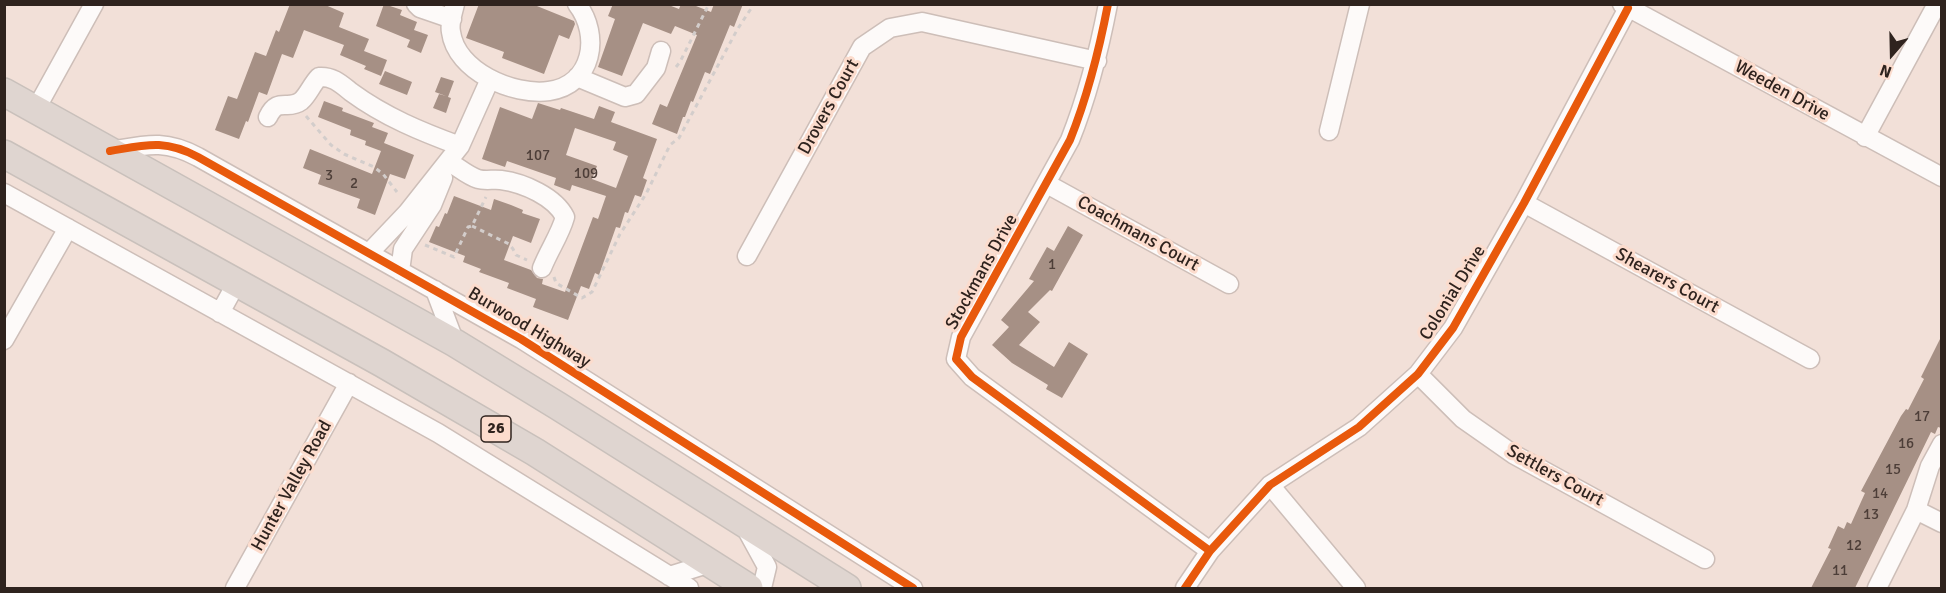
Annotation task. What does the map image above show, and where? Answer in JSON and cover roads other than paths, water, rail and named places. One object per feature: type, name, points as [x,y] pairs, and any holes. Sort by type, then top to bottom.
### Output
[{"type":"highway","points":[[4,92],[455,343],[744,524],[835,585]]},
{"type":"highway","name":"26","points":[[4,154],[382,363],[535,452],[730,579]]},
{"type":"street","points":[[36,109],[94,4]]},
{"type":"street","points":[[416,4],[420,8],[454,12],[450,30],[455,48],[469,66],[490,79],[525,90],[549,91],[567,85],[577,77],[586,63],[592,46],[591,30],[585,14],[577,4]]},
{"type":"street","name":"Stockmans Drive","points":[[1108,4],[1097,61],[1084,105],[1070,140],[961,337],[956,359],[972,377],[1209,551]]},
{"type":"street","points":[[1329,131],[1360,4]]},
{"type":"street","points":[[1865,137],[1937,4]]},
{"type":"street","name":"Weeden Drive","points":[[1625,6],[1941,177]]},
{"type":"street","name":"Colonial Drive","points":[[1185,588],[1209,551],[1270,485],[1359,427],[1418,374],[1454,328],[1524,203],[1625,6]]},
{"type":"street","name":"Drovers Court","points":[[747,256],[862,47],[890,28],[922,22],[1097,61]]},
{"type":"street","points":[[577,77],[625,97],[636,94],[665,60]]},
{"type":"street","points":[[268,117],[272,108],[280,104],[295,104],[302,100],[319,77],[329,76],[370,106],[399,122],[460,146]]},
{"type":"street","points":[[369,254],[449,162],[460,146],[490,79]]},
{"type":"street","name":"Burwood Highway","points":[[110,151],[155,144],[185,150],[522,339],[910,587]]},
{"type":"street","points":[[449,162],[477,179],[503,180],[518,185],[548,198],[561,209],[565,217],[561,230],[542,268]]},
{"type":"street","points":[[400,271],[403,249],[432,204],[449,162]]},
{"type":"street","name":"Coachmans Court","points":[[1047,184],[1229,284]]},
{"type":"street","points":[[4,193],[467,450],[689,588]]},
{"type":"street","name":"Shearers Court","points":[[1524,203],[1810,359]]},
{"type":"street","points":[[4,340],[68,228]]},
{"type":"street","points":[[220,313],[237,282]]},
{"type":"street","name":"Burwood Highway","points":[[435,290],[455,343]]},
{"type":"street","name":"Settlers Court","points":[[1418,374],[1463,419],[1513,454],[1705,559]]},
{"type":"street","name":"Hunter Valley Road","points":[[235,588],[349,383]]},
{"type":"street","points":[[1877,588],[1916,510],[1930,466],[1941,447]]},
{"type":"street","points":[[1270,485],[1356,588]]},
{"type":"street","points":[[1916,510],[1941,523]]},
{"type":"street","points":[[744,524],[767,567],[762,588]]},
{"type":"street","points":[[669,576],[730,579]]},
{"type":"street","name":"Burwood Highway","points":[[887,588],[910,587]]}]
